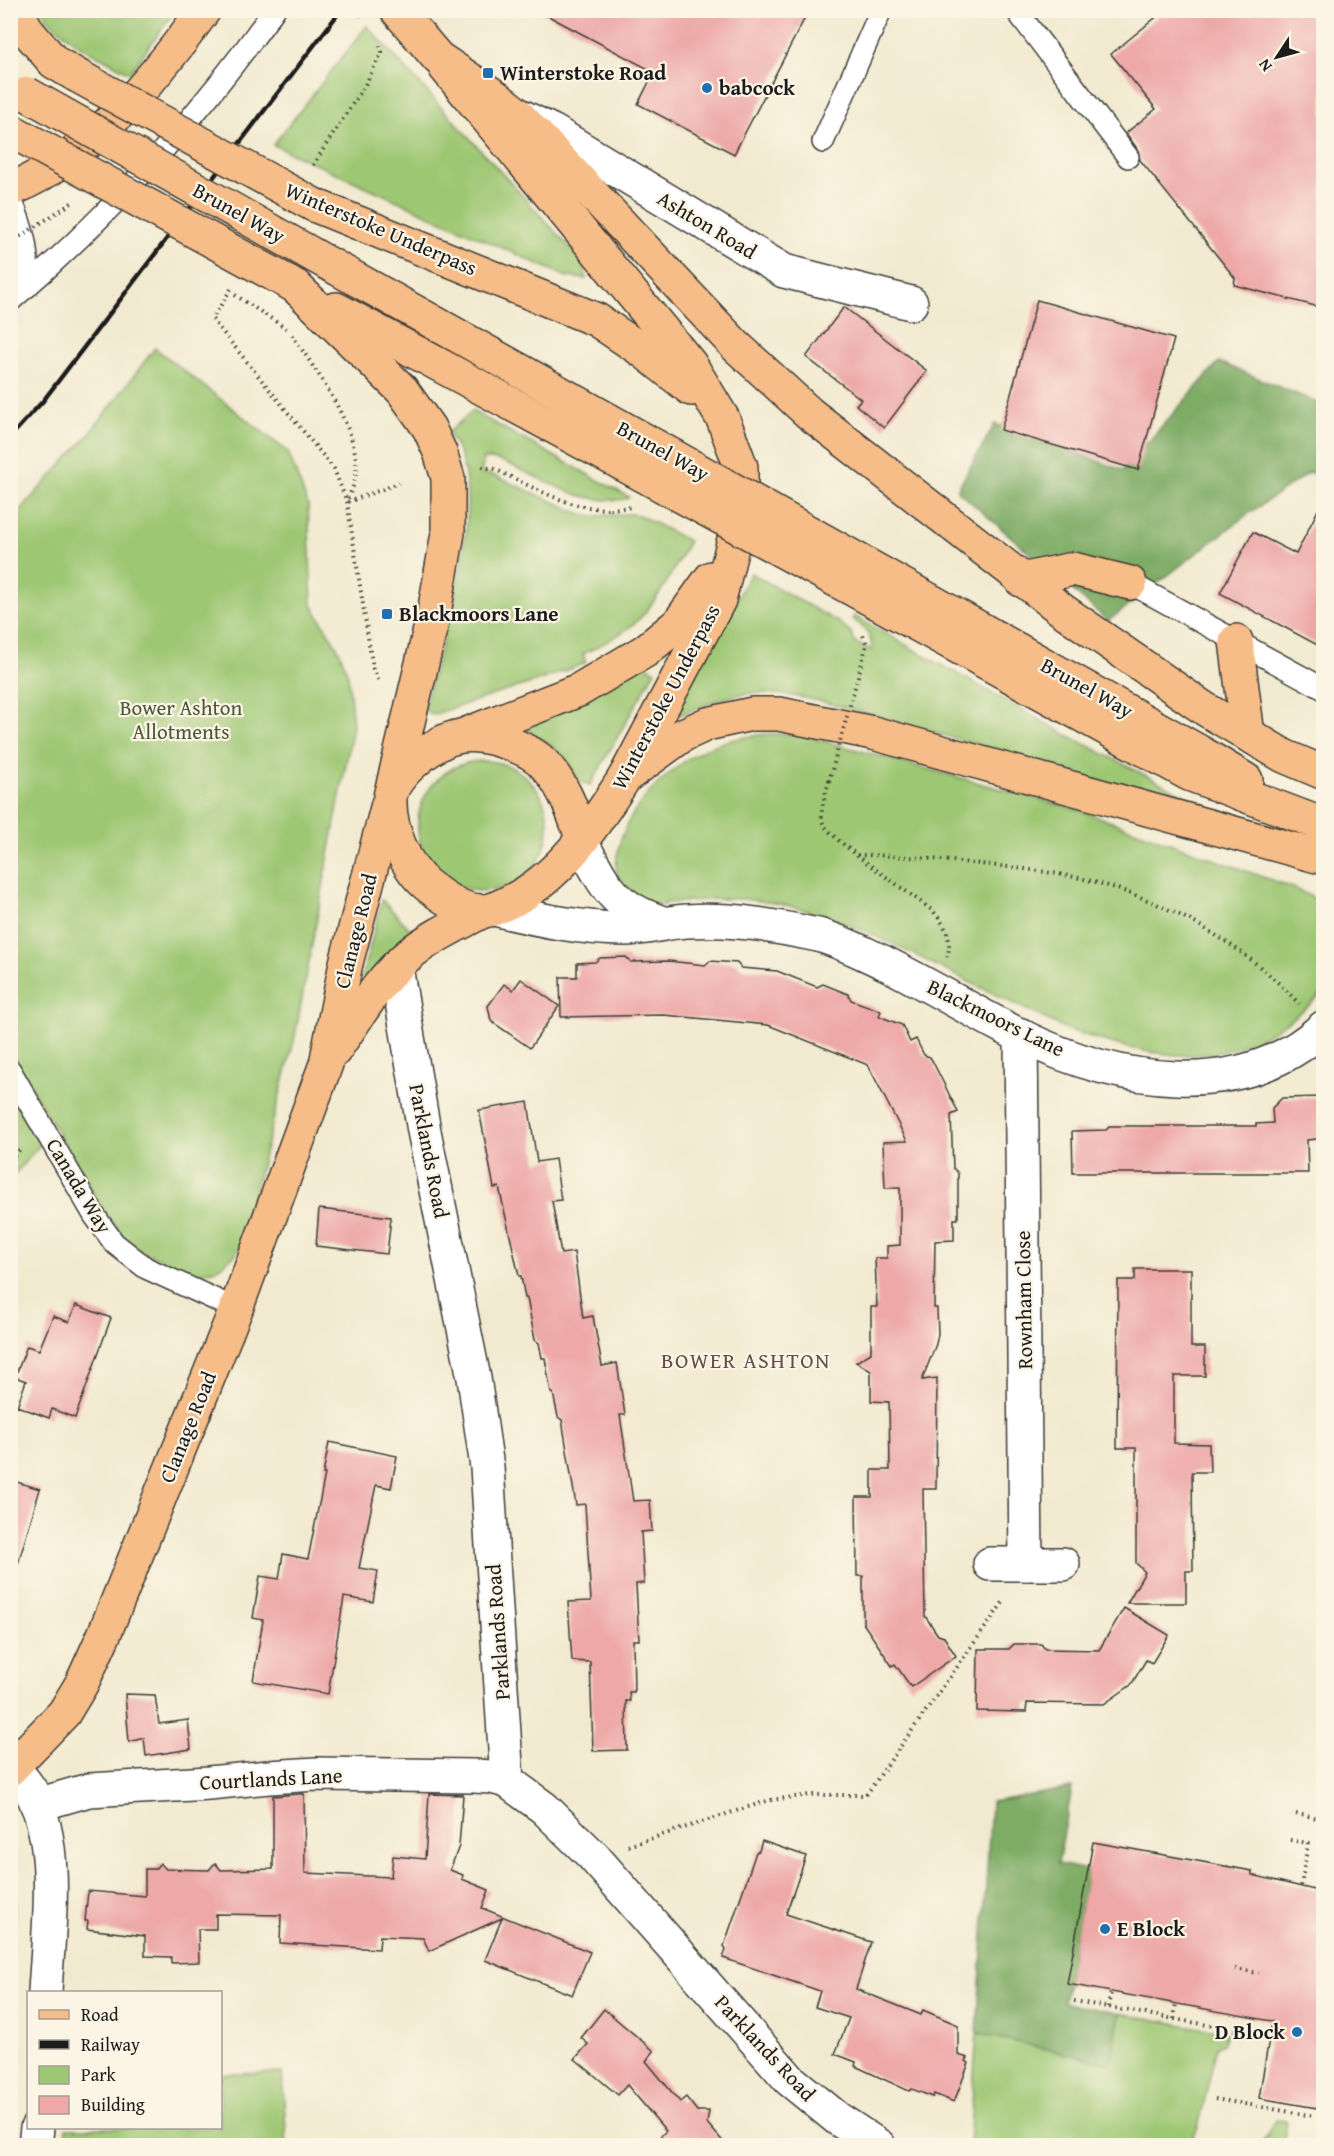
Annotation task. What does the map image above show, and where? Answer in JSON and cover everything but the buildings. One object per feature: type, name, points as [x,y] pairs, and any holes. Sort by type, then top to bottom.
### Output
[{"type":"main road","name":"Winterstoke Underpass","points":[[16,10],[29,33],[54,62],[76,75],[314,205],[597,320],[682,380],[723,419]]},
{"type":"main road","points":[[10,190],[37,178],[94,138],[169,59],[204,10]]},
{"type":"main road","name":"Winterstoke Underpass","points":[[397,10],[690,364],[723,419],[741,467],[741,511],[719,600],[626,777],[608,805],[581,839]]},
{"type":"main road","points":[[438,58],[496,97],[516,114],[736,346],[810,413],[1021,580],[1205,709],[1284,756],[1323,773]]},
{"type":"main road","name":"Brunel Way","points":[[19,91],[306,251],[655,482]]},
{"type":"main road","name":"Brunel Way","points":[[10,130],[655,482],[911,605],[1189,774],[1318,823]]},
{"type":"main road","name":"Clanage Road","points":[[11,1768],[64,1713],[82,1683],[103,1637],[236,1309],[326,1064],[346,963],[391,794],[434,614],[448,533],[448,478],[440,452],[429,428],[402,390],[295,286]]},
{"type":"main road","name":"Winterstoke Underpass","points":[[463,736],[579,690],[645,651],[678,624],[732,546]]},
{"type":"main road","points":[[1021,580],[1073,569],[1130,583]]},
{"type":"main road","points":[[1236,640],[1248,735]]},
{"type":"main road","points":[[626,777],[683,735],[707,724],[752,714],[779,714],[873,733],[1323,858]]},
{"type":"main road","points":[[463,736],[502,741],[528,752],[539,759],[550,771],[573,812],[581,839],[543,881],[523,896],[488,910],[460,906],[424,882],[401,848],[393,823],[391,794],[403,774],[431,748],[451,738],[463,736]]},
{"type":"main road","name":"Clanage Road","points":[[326,1064],[380,984],[396,967],[421,946],[488,910]]},
{"type":"street","name":"Ashton Road","points":[[516,114],[552,130],[784,271],[911,303]]},
{"type":"street","name":"Blackmoors Lane","points":[[581,839],[609,891],[619,902],[639,915],[663,923]]},
{"type":"street","name":"Blackmoors Lane","points":[[488,910],[626,929],[663,923],[700,921],[754,923],[821,936],[850,946],[1051,1049],[1095,1064],[1147,1074],[1197,1079],[1246,1071],[1266,1065],[1292,1052],[1323,1028]]},
{"type":"street","name":"Parklands Road","points":[[396,967],[424,1131],[474,1378],[487,1467],[507,1781],[544,1808],[593,1856],[790,2080],[838,2119],[879,2145]]},
{"type":"street","name":"Rownham Close","points":[[1021,1035],[1026,1564]]},
{"type":"street","points":[[990,1564],[1063,1564]]},
{"type":"street","points":[[11,1768],[25,1782],[37,1805],[45,1835],[51,1886],[45,1991]]},
{"type":"street","name":"Courtlands Lane","points":[[37,1805],[89,1791],[316,1774],[474,1776],[507,1781]]},
{"type":"street","points":[[35,2145],[37,2129]]},
{"type":"lane","points":[[10,301],[73,246],[134,183],[223,80],[274,10]]},
{"type":"lane","points":[[823,142],[881,10]]},
{"type":"lane","points":[[1016,10],[1128,157]]},
{"type":"lane","points":[[10,198],[23,228],[27,248],[28,286]]},
{"type":"lane","points":[[1130,583],[1323,689]]},
{"type":"lane","name":"Canada Way","points":[[10,1070],[94,1215],[114,1243],[146,1268],[236,1309]]},
{"type":"path","points":[[357,10],[363,18]]},
{"type":"path","points":[[10,243],[78,198]]},
{"type":"path","points":[[225,289],[290,331],[329,392],[348,430],[356,466],[356,477],[347,502],[399,483]]},
{"type":"path","points":[[483,467],[494,469],[563,501],[594,509],[631,507],[655,482]]},
{"type":"path","points":[[861,631],[867,644],[821,813],[824,826],[857,855],[933,911],[946,928],[950,948],[933,987]]},
{"type":"path","points":[[857,855],[893,855],[1049,872],[1118,889],[1165,908],[1220,938],[1266,972],[1323,1028]]},
{"type":"path","points":[[593,1856],[605,1850],[619,1849],[770,1800],[810,1795],[866,1796],[1004,1601]]},
{"type":"path","points":[[1296,1814],[1323,1819]]},
{"type":"path","points":[[1290,1840],[1308,1844],[1301,1886]]},
{"type":"path","points":[[1317,1902],[1323,1903]]},
{"type":"path","points":[[1235,1969],[1259,1973]]},
{"type":"path","points":[[1108,2007],[1111,1992]]},
{"type":"path","points":[[1074,2001],[1241,2031]]},
{"type":"path","points":[[1174,2019],[1176,2004]]},
{"type":"path","points":[[1215,2099],[1314,2116]]},
{"type":"green space","points":[[42,11],[175,11],[130,73],[76,44],[45,17]]},
{"type":"green space","points":[[367,26],[585,264],[586,279],[567,277],[273,145]]},
{"type":"green space","name":"Bower Ashton Allotments","points":[[155,348],[288,452],[308,505],[312,605],[339,650],[348,675],[353,726],[294,1041],[241,1242],[235,1255],[216,1269],[198,1274],[138,1250],[122,1236],[105,1213],[11,1054],[10,521],[87,437]]},
{"type":"green space","points":[[1219,362],[1323,405],[1323,481],[1310,472],[1248,514],[1108,621],[957,490],[995,424],[1123,470]]},
{"type":"green space","points":[[472,411],[629,497],[612,500],[586,497],[561,489],[509,464],[493,459],[483,459],[482,473],[495,476],[581,514],[639,515],[689,541],[668,580],[649,608],[622,633],[583,654],[586,663],[432,715],[423,709],[457,584],[464,549],[467,516],[466,485],[461,458],[448,433]]},
{"type":"green space","points":[[751,573],[838,622],[852,634],[855,643],[872,650],[869,636],[864,628],[852,619],[854,616],[1067,735],[1198,802],[1194,808],[937,733],[794,696],[757,693],[737,695],[678,716],[673,710]]},
{"type":"green space","points":[[644,664],[655,671],[590,785],[580,782],[555,749],[539,737],[519,727]]},
{"type":"green space","points":[[767,734],[798,734],[1079,810],[1296,889],[1323,903],[1323,993],[1291,1019],[1261,1038],[1231,1049],[1201,1055],[1170,1055],[1137,1050],[1064,1028],[890,943],[818,914],[768,902],[741,899],[702,900],[664,903],[664,905],[648,903],[640,899],[619,878],[616,865],[627,824],[643,800],[663,779],[685,761],[704,750],[724,742]]},
{"type":"green space","points":[[483,761],[508,766],[529,780],[543,801],[548,826],[543,851],[529,872],[508,886],[483,891],[458,886],[437,872],[423,851],[418,826],[423,801],[437,780],[458,766]]},
{"type":"green space","points":[[382,900],[416,935],[367,979],[362,976]]},
{"type":"green space","points":[[11,1094],[40,1145],[10,1178]]},
{"type":"green space","points":[[1072,1788],[1058,1864],[1088,1870],[1064,2003],[1120,2013],[1111,2064],[977,2033],[991,1802]]},
{"type":"green space","points":[[11,1877],[16,1882],[11,1961]]},
{"type":"green space","points":[[1120,2013],[1227,2033],[1224,2043],[1217,2046],[1198,2128],[1189,2145],[969,2146],[977,2033],[1110,2063]]},
{"type":"green space","points":[[282,2073],[287,2145],[64,2145],[66,2129],[222,2129],[222,2074]]},
{"type":"green space","points":[[1277,2120],[1287,2121],[1283,2145],[1260,2145]]},
{"type":"railway","points":[[10,437],[43,401],[341,10]]},
{"type":"place","name":"Winterstoke Road","points":[[488,73]]},
{"type":"place","name":"babcock","points":[[707,88]]},
{"type":"place","name":"Blackmoors Lane","points":[[387,614]]},
{"type":"place","name":"E Block","points":[[1105,1929]]},
{"type":"place","name":"D Block","points":[[1297,2032]]},
{"type":"district","name":"BOWER ASHTON","points":[[746,1360]]}]
